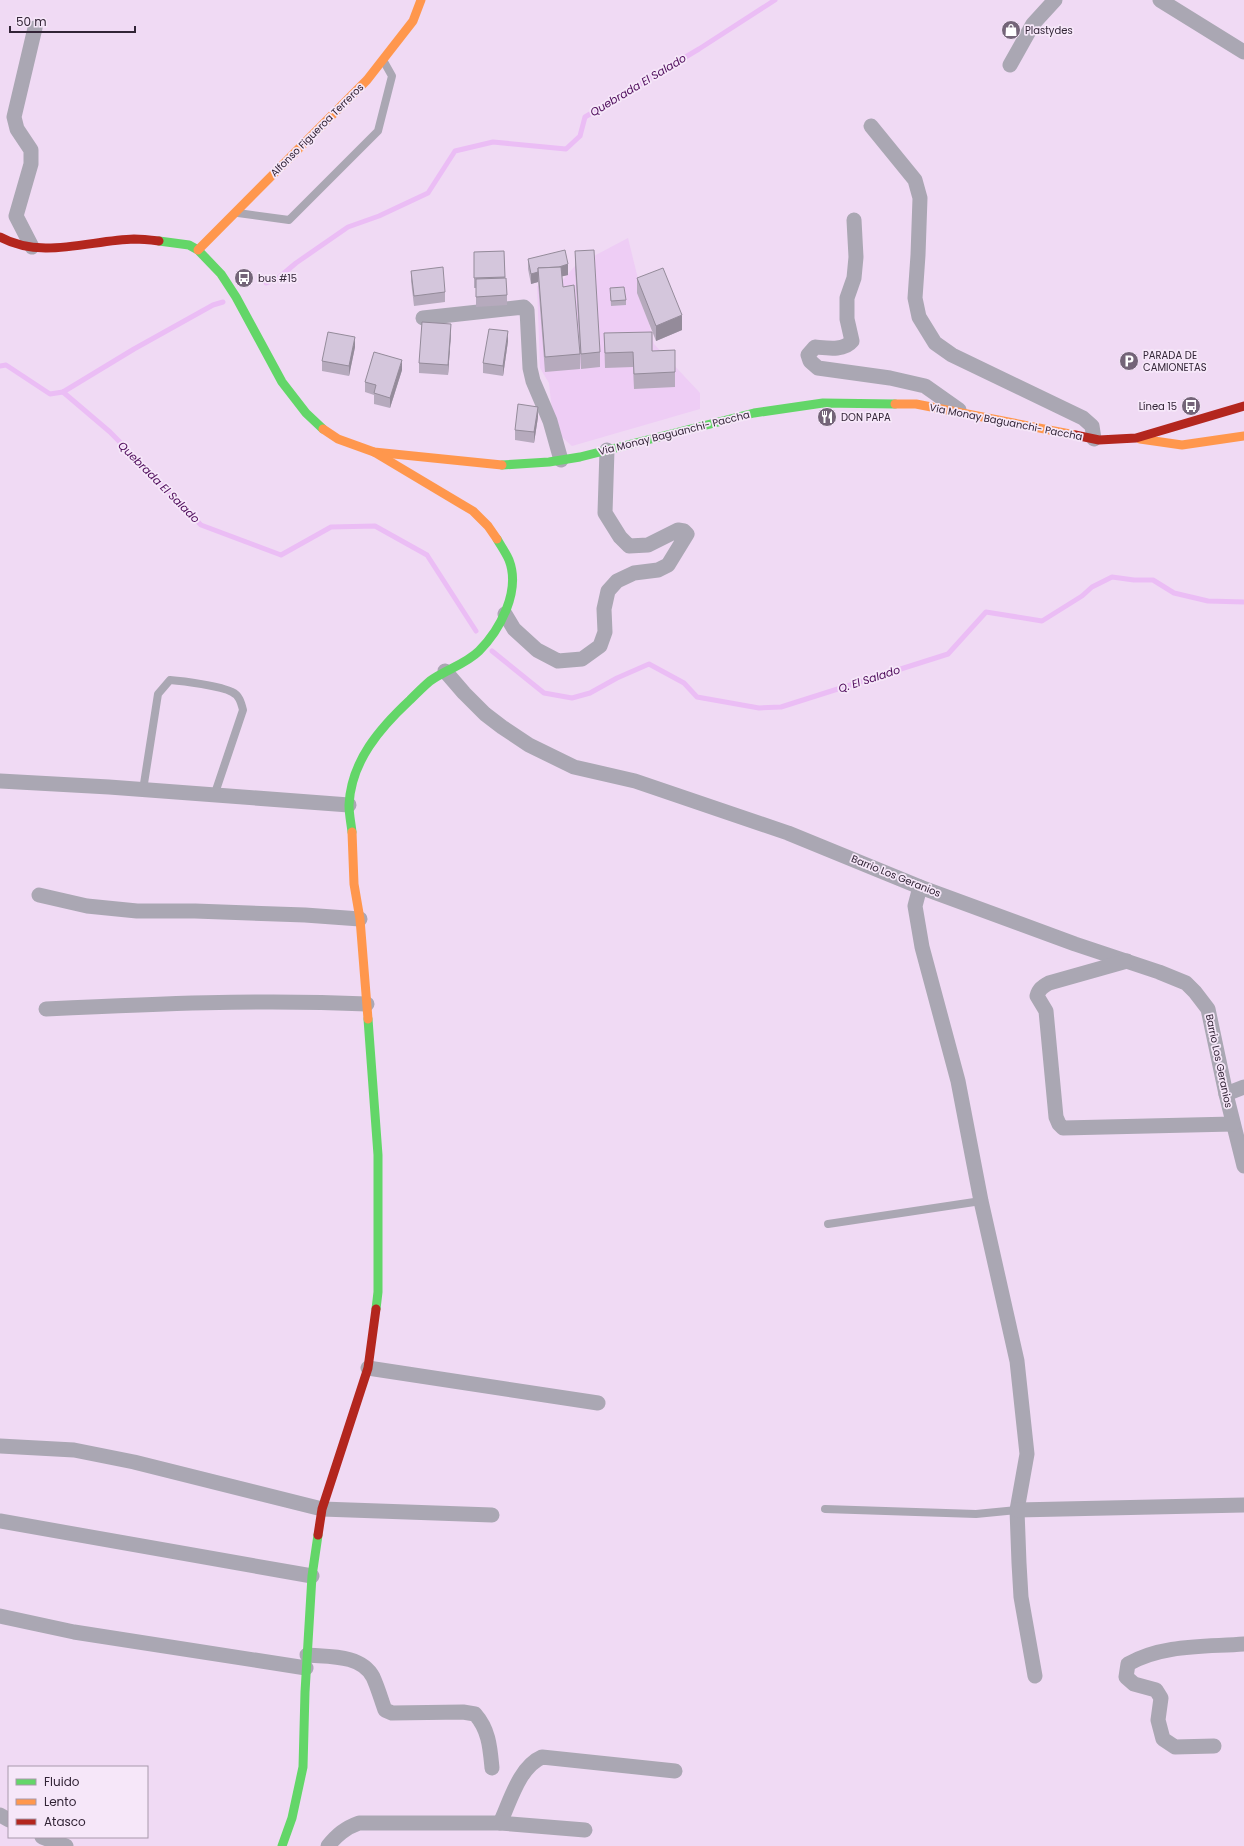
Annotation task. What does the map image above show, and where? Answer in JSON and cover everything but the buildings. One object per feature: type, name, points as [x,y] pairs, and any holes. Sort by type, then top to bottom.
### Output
[{"type":"street","name":"Alfonso Figueroa Terreros","points":[[198,250],[367,80],[413,21],[421,0]]},
{"type":"street","points":[[1010,65],[1033,24],[1055,0]]},
{"type":"street","points":[[1160,0],[1244,52]]},
{"type":"street","points":[[32,248],[16,216],[31,164],[31,150],[17,129],[14,117],[35,28]]},
{"type":"street","points":[[871,126],[916,180],[920,198],[915,298],[920,317],[935,343],[952,355],[1083,418],[1092,426],[1094,439]]},
{"type":"street","points":[[854,220],[856,257],[854,278],[847,298],[847,318],[852,341],[849,345],[838,348],[815,347],[808,355],[810,361],[818,368],[890,378],[925,386],[963,413]]},
{"type":"street","points":[[0,237],[23,247],[32,248],[134,239],[165,241],[189,245],[198,250]]},
{"type":"street","name":"Via Monay Baguanchi- Paccha","points":[[198,250],[222,274],[282,382],[306,414],[323,429],[338,439],[374,452],[497,465],[561,460],[754,413],[823,403],[916,404],[1094,439],[1136,438],[1244,406]]},
{"type":"street","points":[[423,318],[524,307],[526,310],[532,381],[550,421],[561,460]]},
{"type":"street","points":[[1136,438],[1167,444],[1182,445],[1244,436]]},
{"type":"street","points":[[505,614],[514,630],[537,650],[558,661],[582,659],[600,646],[605,632],[604,609],[608,591],[617,581],[634,573],[658,570],[668,565],[679,549],[687,534],[684,531],[678,530],[648,545],[629,546],[620,537],[605,513],[607,450]]},
{"type":"street","points":[[282,1846],[292,1818],[303,1767],[306,1662],[312,1576],[322,1509],[368,1368],[378,1292],[378,1155],[360,919],[354,884],[353,844],[349,805],[354,779],[362,759],[374,738],[389,720],[430,681],[445,670],[478,652],[493,634],[505,614],[510,596],[512,578],[509,561],[488,526],[473,511],[374,452]]},
{"type":"street","name":"Barrio Los Geranios","points":[[445,670],[464,693],[485,714],[502,727],[529,745],[574,767],[635,781],[780,830],[920,887],[1186,983],[1208,1009],[1226,1094],[1244,1166]]},
{"type":"street","points":[[0,781],[349,805]]},
{"type":"street","points":[[920,887],[915,906],[922,947],[958,1081],[981,1201],[1018,1361],[1027,1454],[1017,1510],[1021,1597],[1034,1676]]},
{"type":"street","points":[[39,895],[87,906],[137,911],[195,911],[305,915],[360,919]]},
{"type":"street","points":[[1127,961],[1049,983],[1041,987],[1038,992],[1037,996],[1046,1011],[1056,1116],[1059,1124],[1063,1128],[1233,1124]]},
{"type":"street","points":[[46,1009],[189,1002],[318,1001],[367,1004]]},
{"type":"street","points":[[1226,1094],[1244,1087]]},
{"type":"street","points":[[368,1368],[598,1403]]},
{"type":"street","points":[[0,1446],[74,1450],[134,1462],[322,1509],[492,1515]]},
{"type":"street","points":[[1017,1510],[1244,1505]]},
{"type":"street","points":[[0,1521],[312,1576]]},
{"type":"street","points":[[0,1616],[74,1632],[306,1662],[349,1659],[361,1665],[372,1676],[386,1710],[392,1713],[463,1712],[475,1714],[484,1724],[490,1745],[492,1768]]},
{"type":"street","points":[[1214,1746],[1175,1747],[1163,1739],[1158,1720],[1161,1698],[1156,1690],[1134,1684],[1126,1677],[1128,1664],[1139,1658],[1167,1650],[1244,1644]]},
{"type":"street","points":[[500,1823],[516,1786],[535,1760],[542,1757],[675,1771]]},
{"type":"street","points":[[328,1846],[336,1835],[346,1828],[359,1823],[500,1823],[585,1830]]},
{"type":"street","points":[[45,1838],[66,1846]]},
{"type":"lane","points":[[235,213],[289,220],[378,131],[392,76],[383,60]]},
{"type":"lane","points":[[143,790],[158,694],[170,680],[184,681],[232,692],[240,699],[243,710],[214,796]]},
{"type":"lane","points":[[828,1224],[981,1201]]},
{"type":"lane","points":[[825,1509],[976,1514],[1017,1510]]},
{"type":"shaded area","points":[[628,238],[654,344],[700,393],[700,409],[572,446],[554,430],[549,383],[540,368],[537,286],[562,281],[575,266]]},
{"type":"waterway","name":"Quebrada El Salado","points":[[266,283],[277,279],[296,263],[348,227],[379,216],[428,193],[455,151],[493,142],[566,149],[580,136],[585,117],[699,49],[775,0]]},
{"type":"waterway","points":[[0,366],[6,365],[50,394],[63,392],[134,349],[213,305],[223,302]]},
{"type":"waterway","name":"Quebrada El Salado","points":[[63,392],[110,432],[201,525],[281,555],[331,527],[375,526],[427,555],[476,631]]},
{"type":"waterway","name":"Q. El Salado","points":[[492,651],[544,693],[572,698],[590,693],[617,678],[649,664],[684,683],[697,697],[759,708],[781,707],[948,654],[986,612],[1042,621],[1082,596],[1092,587],[1112,577],[1134,580],[1153,580],[1174,593],[1208,601],[1244,602]]},
{"type":"traffic: fast","points":[[159,241],[189,245],[198,250],[221,274],[236,297],[282,382],[306,413],[323,429]]},
{"type":"traffic: fast","points":[[502,465],[549,462],[580,457],[754,413],[823,403],[895,404]]},
{"type":"traffic: fast","points":[[352,832],[349,805],[351,789],[355,774],[369,746],[388,722],[430,681],[474,656],[487,642],[501,621],[510,597],[512,572],[509,560],[497,539]]},
{"type":"traffic: fast","points":[[368,1019],[378,1155],[378,1292],[376,1309]]},
{"type":"traffic: fast","points":[[282,1846],[292,1818],[303,1767],[305,1692],[312,1576],[318,1535]]},
{"type":"traffic: slow","points":[[198,250],[367,80],[413,21],[421,0]]},
{"type":"traffic: slow","points":[[895,404],[916,404],[1075,435]]},
{"type":"traffic: slow","points":[[323,429],[338,439],[374,452],[502,465]]},
{"type":"traffic: slow","points":[[1140,439],[1182,445],[1244,436]]},
{"type":"traffic: slow","points":[[374,452],[473,511],[488,526],[497,539]]},
{"type":"traffic: slow","points":[[352,832],[354,884],[360,919],[368,1019]]},
{"type":"traffic: jam","points":[[0,237],[16,244],[49,248],[118,240],[143,239],[159,241]]},
{"type":"traffic: jam","points":[[1075,435],[1099,440],[1136,438],[1244,406]]},
{"type":"traffic: jam","points":[[318,1535],[322,1509],[368,1368],[376,1309]]},
{"type":"place","name":"Plastydes","points":[[1011,30]]},
{"type":"place","name":"bus #15","points":[[244,278]]},
{"type":"place","name":"PARADA DE CAMIONETAS","points":[[1129,361]]},
{"type":"place","name":"Línea 15","points":[[1191,406]]},
{"type":"place","name":"DON PAPA","points":[[827,417]]}]
